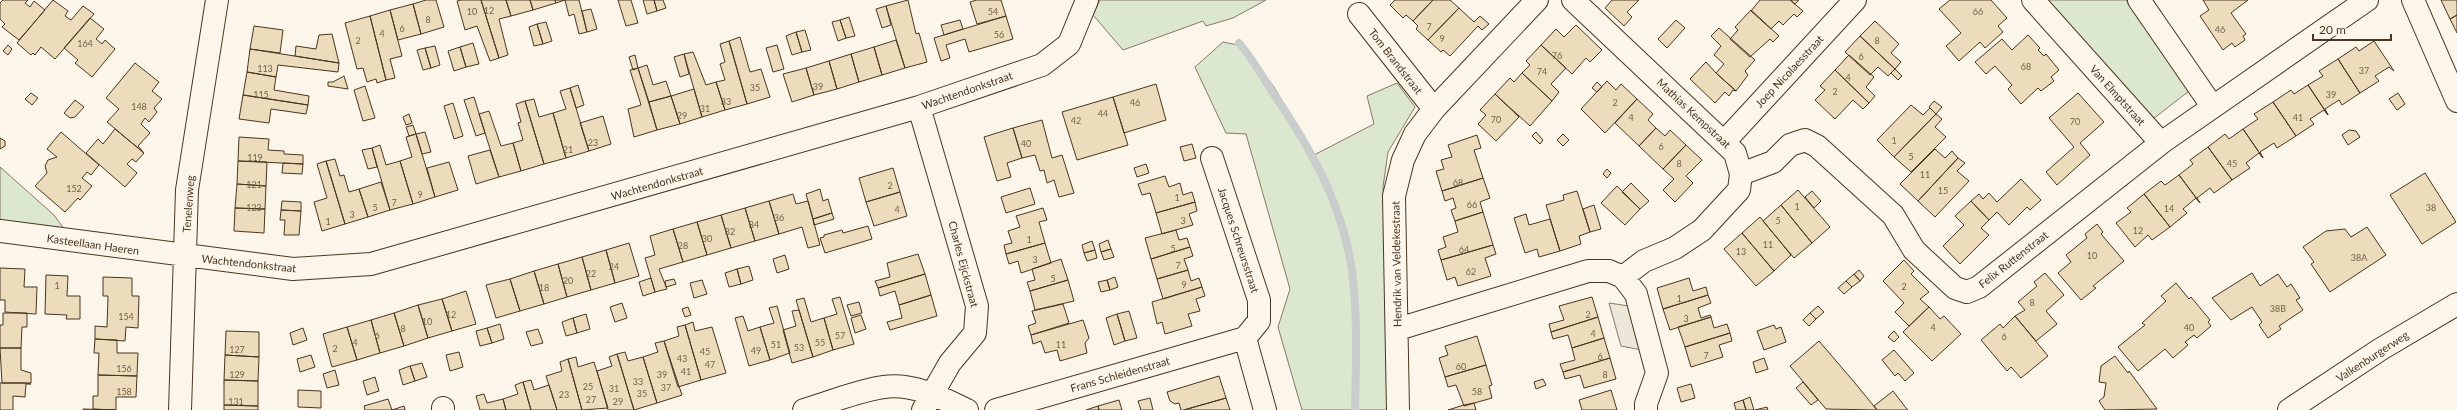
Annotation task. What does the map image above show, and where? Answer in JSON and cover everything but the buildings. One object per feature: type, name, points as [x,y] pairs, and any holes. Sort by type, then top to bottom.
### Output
[{"type":"street","name":"Tenelenweg","points":[[180,410],[187,190],[217,0]]},
{"type":"street","name":"Wachtendonkstraat","points":[[185,256],[293,269],[371,264],[919,107],[1042,65],[1069,44],[1087,0]]},
{"type":"street","name":"Hendrik van Veldekestraat","points":[[1398,410],[1398,329],[1394,196],[1403,160],[1415,134],[1434,109],[1537,0]]},
{"type":"street","name":"Mathias Kempstraat","points":[[1572,0],[1735,153],[1741,174],[1739,190],[1702,230],[1675,248],[1644,261],[1623,277]]},
{"type":"street","name":"Joep Nicolaesstraat","points":[[1724,142],[1855,0]]},
{"type":"street","name":"Van Elmptstraat","points":[[2033,0],[2161,143]]},
{"type":"street","points":[[2139,0],[2212,106]]},
{"type":"street","points":[[2161,143],[2212,106],[2367,0]]},
{"type":"street","points":[[2413,0],[2457,101]]},
{"type":"street","name":"Tom Brandstraat","points":[[1359,14],[1434,109]]},
{"type":"street","name":"Charles Eijckstraat","points":[[919,107],[977,306],[975,333],[950,363],[928,402]]},
{"type":"street","name":"Felix Ruttenstraat","points":[[1741,174],[1773,162],[1790,145],[1805,140],[1817,146],[1893,216],[1914,250],[1955,288],[1967,292],[1979,287],[2161,143]]},
{"type":"street","name":"Jacques Schreursstraat","points":[[1212,158],[1259,300],[1259,321],[1245,338]]},
{"type":"street","name":"Kasteellaan Haeren","points":[[0,231],[185,256]]},
{"type":"street","points":[[1398,329],[1588,271],[1609,271],[1623,277],[1636,294],[1658,374],[1646,404],[1646,410]]},
{"type":"street","name":"Valkenburgerweg","points":[[2288,410],[2381,349],[2457,304]]},
{"type":"street","points":[[1245,338],[1265,410]]},
{"type":"street","name":"Frans Schleidenstraat","points":[[996,410],[1245,338]]},
{"type":"street","points":[[804,410],[885,387],[911,389],[928,402],[967,410]]},
{"type":"green space","points":[[1100,0],[1266,0],[1233,18],[1206,26],[1203,21],[1123,50],[1093,15]]},
{"type":"green space","points":[[2048,0],[2126,0],[2189,91],[2153,119]]},
{"type":"green space","points":[[1223,42],[1243,46],[1274,87],[1314,155],[1374,124],[1367,96],[1397,83],[1415,107],[1388,152],[1383,187],[1390,410],[1302,410],[1278,327],[1290,289],[1246,134],[1226,133],[1195,67]]},
{"type":"green space","points":[[0,167],[54,215],[77,247],[0,239]]},
{"type":"shaded area","points":[[1609,303],[1629,306],[1642,350],[1621,346]]},
{"type":"waterway","points":[[1239,43],[1253,61],[1300,134],[1323,178],[1341,223],[1348,247],[1354,288],[1356,340],[1355,410]]}]
